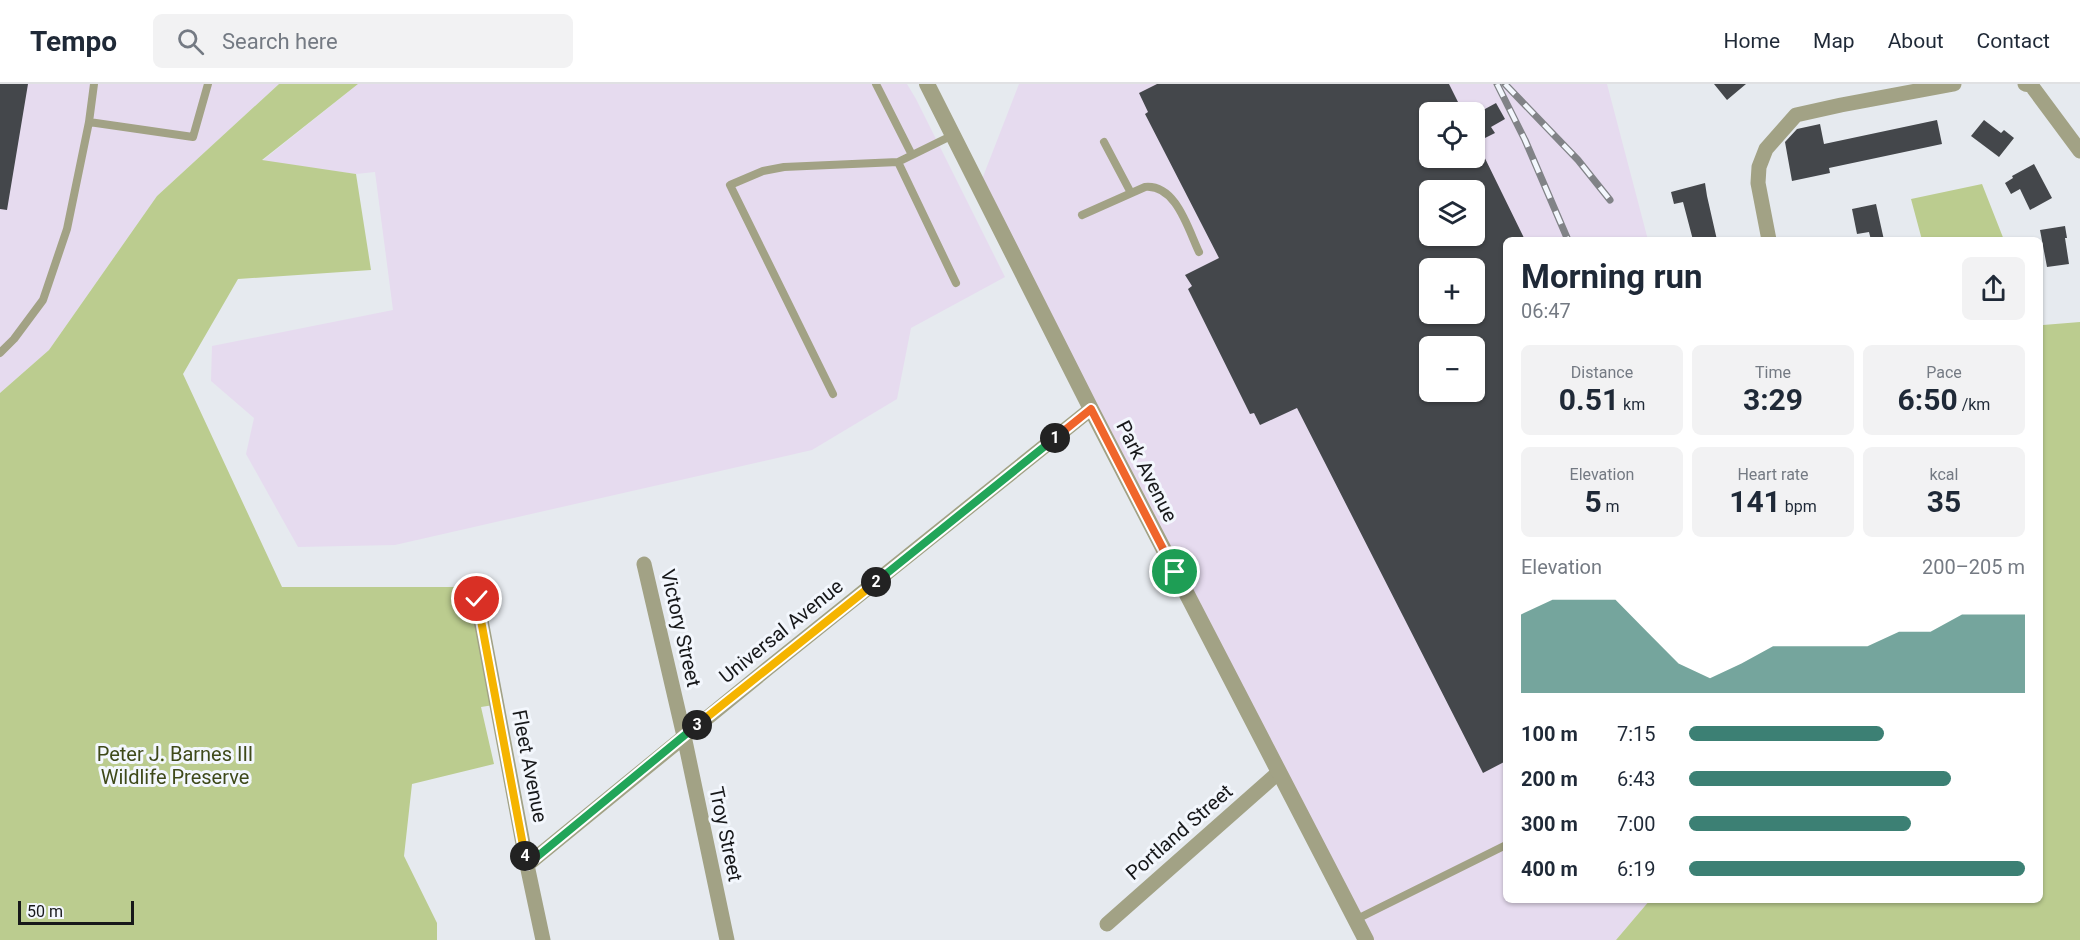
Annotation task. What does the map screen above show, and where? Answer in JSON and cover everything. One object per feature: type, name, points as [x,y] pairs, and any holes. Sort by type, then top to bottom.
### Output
[{"type":"street","name":"Park Avenue","points":[[927,84],[1091,409],[1366,940]]},
{"type":"street","points":[[1768,237],[1758,183],[1759,167],[1766,149],[1796,115],[1954,84]]},
{"type":"street","points":[[2025,84],[2031,86],[2080,151]]},
{"type":"street","name":"Universal Avenue","points":[[527,865],[1091,409]]},
{"type":"street","name":"Victory Street","points":[[644,564],[684,736]]},
{"type":"street","name":"Fleet Avenue","points":[[477,599],[543,940]]},
{"type":"street","name":"Troy Street","points":[[684,736],[727,940]]},
{"type":"street","name":"Portland Street","points":[[1107,924],[1279,772]]},
{"type":"lane","points":[[0,353],[14,339],[43,300],[67,229],[89,122],[94,84]]},
{"type":"lane","points":[[89,122],[193,137],[208,84]]},
{"type":"lane","points":[[876,84],[912,155]]},
{"type":"lane","points":[[833,394],[730,185],[763,171],[784,167],[898,162],[953,135]]},
{"type":"lane","points":[[1104,142],[1131,193]]},
{"type":"lane","points":[[898,162],[956,283]]},
{"type":"lane","points":[[1082,215],[1145,187],[1154,186],[1167,192],[1174,200],[1199,252]]},
{"type":"lane","points":[[1355,920],[1503,846]]},
{"type":"shaded area","points":[[0,84],[279,84],[157,196],[49,350],[0,393]]},
{"type":"shaded area","points":[[358,84],[907,84],[1005,277],[911,328],[897,399],[812,450],[395,545],[298,547],[246,454],[254,418],[211,381],[212,346],[393,310],[375,172],[356,174],[262,161]]},
{"type":"shaded area","points":[[1019,84],[1607,84],[1647,237],[1503,237],[1503,903],[1647,903],[1616,940],[1366,940],[979,187]]},
{"type":"green space","name":"Peter J. Barnes III Wildlife Preserve","points":[[279,84],[358,84],[262,160],[356,174],[371,270],[238,279],[183,374],[282,587],[466,587],[500,704],[481,707],[494,764],[412,784],[404,856],[437,923],[437,940],[0,940],[0,393],[49,350],[157,196]]},
{"type":"green space","points":[[1982,184],[2003,237],[1921,237],[1911,199]]},
{"type":"green space","points":[[2080,322],[2080,940],[1616,940],[1647,903],[2043,903],[2043,325]]},
{"type":"building","points":[[0,84],[28,84],[7,210],[0,209]]},
{"type":"building","points":[[1157,84],[1449,84],[1458,102],[1419,102],[1419,168],[1485,168],[1485,158],[1524,237],[1503,237],[1503,763],[1483,773],[1297,408],[1260,425],[1254,413],[1250,414],[1188,289],[1192,286],[1185,275],[1219,258],[1145,114],[1148,112],[1139,93]]},
{"type":"building","points":[[1714,84],[1746,84],[1727,100]]},
{"type":"building","points":[[1496,103],[1505,119],[1491,127],[1495,133],[1485,138],[1485,109]]},
{"type":"building","points":[[1937,120],[1942,144],[1829,168],[1830,173],[1792,181],[1785,142],[1797,129],[1820,124],[1824,144]]},
{"type":"building","points":[[1984,120],[2001,133],[2004,130],[2014,138],[1999,157],[1971,136]]},
{"type":"building","points":[[2034,164],[2052,198],[2030,210],[2020,189],[2011,194],[2005,183],[2013,178],[2012,176]]},
{"type":"building","points":[[1705,183],[1716,237],[1692,237],[1683,202],[1674,204],[1671,192]]},
{"type":"building","points":[[1876,204],[1883,237],[1870,237],[1869,232],[1857,234],[1852,209]]},
{"type":"building","points":[[2065,226],[2069,264],[2047,267],[2040,230]]},
{"type":"railway","points":[[1497,84],[1525,140],[1567,237]]},
{"type":"railway","points":[[1505,84],[1578,160],[1610,200]]},
{"type":"route","points":[[477,599],[527,865],[1091,409],[1175,572]]}]
